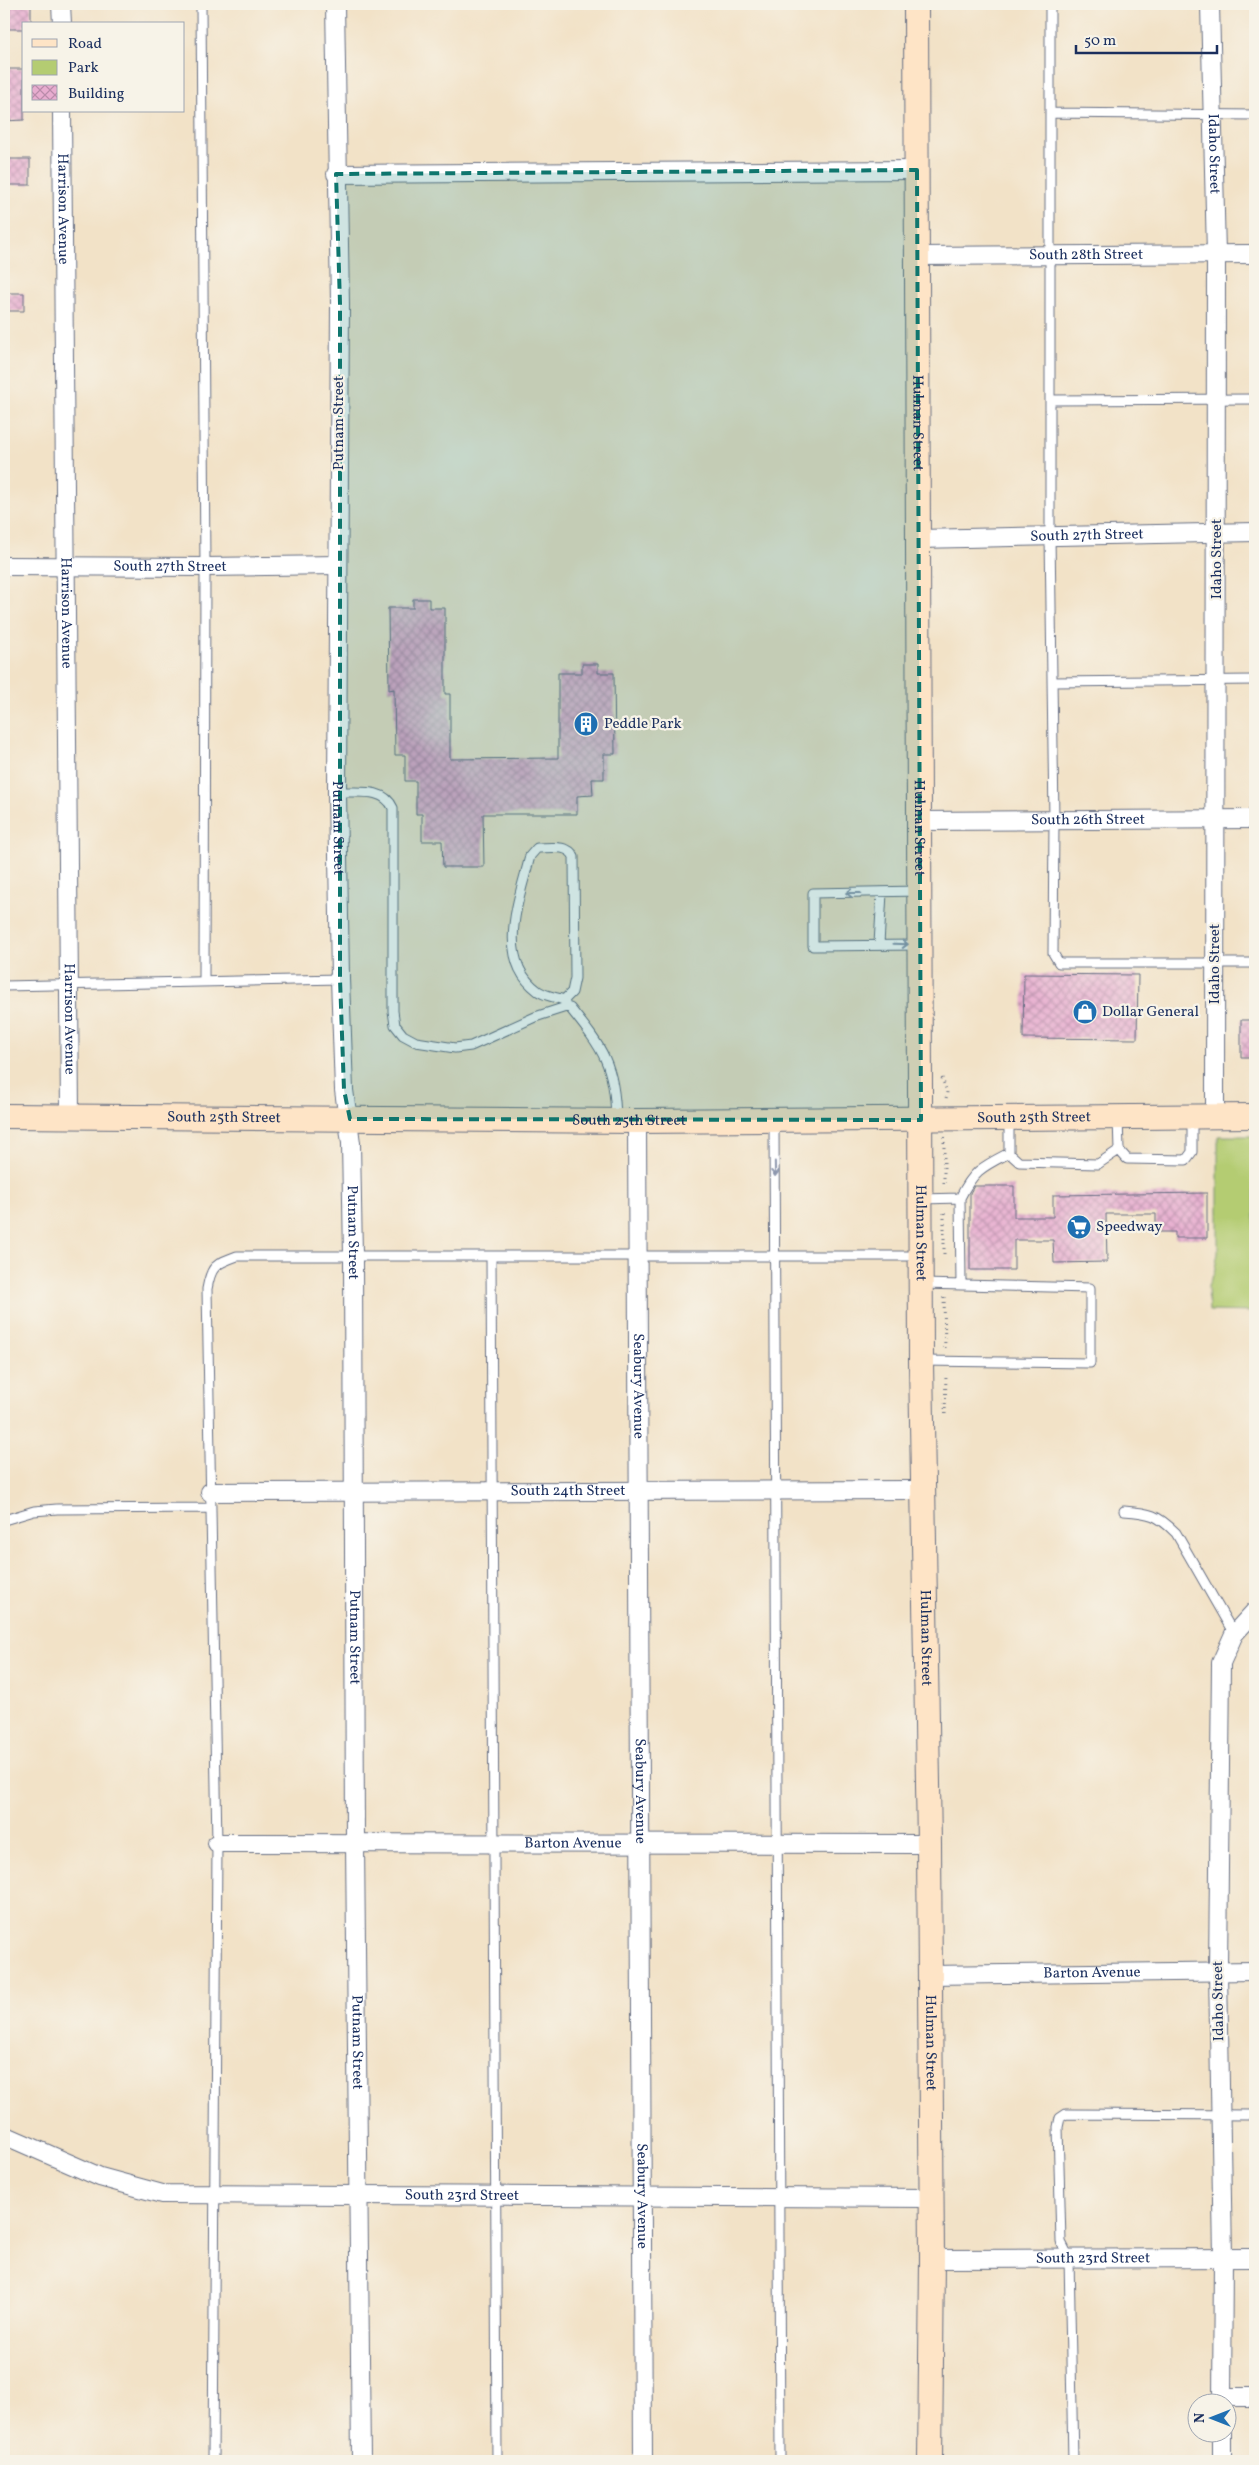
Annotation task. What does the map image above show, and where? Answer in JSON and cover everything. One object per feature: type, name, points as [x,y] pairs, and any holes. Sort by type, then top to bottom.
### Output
[{"type":"street","points":[[61,4],[62,22]]},
{"type":"street","name":"Putnam Street","points":[[335,4],[336,174],[340,304],[337,792],[340,979],[344,1090],[350,1119],[353,1256],[355,1843],[361,2461]]},
{"type":"street","name":"Hulman Street","points":[[916,4],[921,1199],[932,1257],[921,1284],[929,1844],[928,1975],[932,2259],[930,2461]]},
{"type":"street","name":"Idaho Street","points":[[1203,1116],[1215,963],[1216,818],[1216,254],[1210,4]]},
{"type":"street","name":"Harrison Avenue","points":[[62,112],[70,1116]]},
{"type":"street","points":[[336,174],[917,170]]},
{"type":"street","name":"South 28th Street","points":[[917,256],[1255,254]]},
{"type":"street","name":"South 27th Street","points":[[918,538],[1255,532]]},
{"type":"street","name":"South 27th Street","points":[[4,566],[205,567],[338,565]]},
{"type":"street","name":"South 26th Street","points":[[919,821],[1255,819]]},
{"type":"street","name":"South 25th Street","points":[[4,1116],[921,1120],[1255,1116]]},
{"type":"street","name":"Seabury Avenue","points":[[627,1120],[638,1256],[643,2461]]},
{"type":"street","name":"South 24th Street","points":[[210,1500],[355,1491],[639,1489],[924,1490]]},
{"type":"street","name":"Idaho Street","points":[[1222,2392],[1223,2257],[1218,1971],[1221,1663],[1234,1634],[1255,1611]]},
{"type":"street","name":"Barton Avenue","points":[[217,1843],[929,1844]]},
{"type":"street","name":"Barton Avenue","points":[[928,1975],[1255,1971]]},
{"type":"street","name":"South 23rd Street","points":[[4,2135],[100,2177],[126,2186],[162,2194],[216,2196],[358,2193],[930,2198]]},
{"type":"street","name":"South 23rd Street","points":[[932,2259],[1255,2258]]},
{"type":"street","points":[[1236,2399],[1255,2397]]},
{"type":"street","points":[[1222,2442],[1222,2461]]},
{"type":"lane","points":[[201,4],[205,567],[204,982]]},
{"type":"lane","points":[[1050,4],[1050,536],[1054,820],[1053,953],[1060,962],[1255,963]]},
{"type":"lane","points":[[1050,113],[1255,114]]},
{"type":"lane","points":[[1050,400],[1255,399]]},
{"type":"lane","points":[[1052,682],[1255,680]]},
{"type":"lane","points":[[337,792],[380,794],[390,800],[393,808],[393,1011],[395,1025],[402,1034],[416,1042],[455,1048],[471,1046],[565,1003],[572,992],[575,978],[574,857],[572,852],[568,849],[537,848],[530,856],[513,924],[512,942],[516,961],[532,985],[539,992],[565,1003],[598,1043],[609,1066],[627,1120]]},
{"type":"lane","points":[[920,891],[813,893],[813,946],[920,944]]},
{"type":"lane","points":[[879,944],[882,893]]},
{"type":"lane","points":[[4,986],[340,979]]},
{"type":"lane","points":[[1118,1117],[1119,1150],[1127,1160],[1186,1160],[1192,1152],[1203,1116]]},
{"type":"lane","points":[[1009,1118],[1009,1153],[1019,1162],[1098,1164],[1119,1150]]},
{"type":"lane","points":[[774,1120],[780,2461]]},
{"type":"lane","points":[[961,1285],[960,1198],[970,1178],[984,1166],[1009,1153]]},
{"type":"lane","points":[[921,1199],[960,1198]]},
{"type":"lane","points":[[213,2461],[217,1843],[207,1289],[210,1271],[219,1262],[237,1256],[932,1257]]},
{"type":"lane","points":[[491,1256],[496,1844],[494,2195],[497,2461]]},
{"type":"lane","points":[[921,1284],[1090,1288],[1090,1364],[921,1361]]},
{"type":"lane","points":[[4,1520],[34,1511],[210,1500]]},
{"type":"lane","points":[[1124,1512],[1150,1513],[1163,1520],[1176,1533],[1234,1634]]},
{"type":"lane","points":[[1073,2461],[1069,2258],[1061,2242],[1058,2127],[1060,2118],[1066,2114],[1255,2115]]},
{"type":"path","points":[[944,1134],[944,1184]]},
{"type":"path","points":[[932,1257],[944,1214]]},
{"type":"path","points":[[944,1293],[944,1346]]},
{"type":"highlighted area","points":[[917,170],[921,1120],[350,1119],[344,1090],[340,979],[340,304],[336,174]]},
{"type":"green space","points":[[1218,1136],[1255,1136],[1255,1312],[1209,1311],[1208,1285],[1214,1273],[1218,1253]]},
{"type":"building","points":[[4,5],[31,5],[31,22],[22,22],[22,29],[4,29]]},
{"type":"building","points":[[4,69],[22,69],[22,112],[24,112],[24,120],[4,121]]},
{"type":"building","points":[[4,159],[30,159],[30,185],[4,185]]},
{"type":"building","points":[[4,293],[24,293],[24,311],[4,311]]},
{"type":"building","name":"Peddle Park","points":[[413,599],[429,599],[429,608],[445,608],[445,694],[450,694],[450,759],[558,758],[558,673],[582,673],[582,664],[598,664],[598,673],[614,673],[615,754],[604,754],[604,779],[592,779],[593,795],[577,796],[577,814],[483,814],[484,867],[443,867],[442,841],[422,841],[422,814],[416,814],[416,781],[405,781],[405,755],[395,755],[394,689],[389,690],[388,608],[413,608]]},
{"type":"building","points":[[1024,974],[1138,975],[1137,1039],[1023,1038]]},
{"type":"building","points":[[1241,1020],[1255,1020],[1255,1057],[1241,1057]]},
{"type":"building","points":[[974,1186],[1014,1186],[1014,1217],[1053,1217],[1053,1195],[1207,1193],[1207,1238],[1175,1238],[1175,1232],[1156,1232],[1156,1214],[1106,1214],[1107,1262],[1054,1263],[1053,1240],[1014,1240],[1014,1270],[970,1270],[970,1193]]},
{"type":"place","name":"Peddle Park","points":[[586,724]]},
{"type":"place","name":"Dollar General","points":[[1085,1012]]},
{"type":"place","name":"Speedway","points":[[1079,1227]]}]
